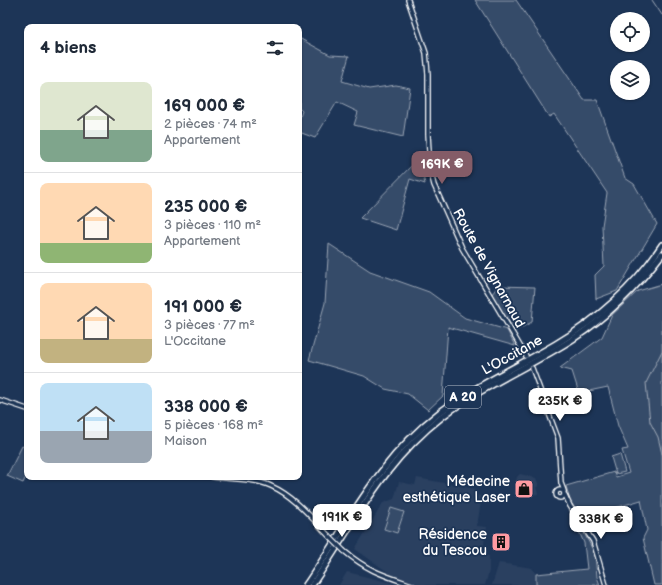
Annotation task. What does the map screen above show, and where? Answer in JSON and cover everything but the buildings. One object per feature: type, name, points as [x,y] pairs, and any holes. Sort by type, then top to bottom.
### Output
[{"type":"highway","name":"L'Occitane","points":[[306,585],[367,489],[388,462],[410,439],[439,413],[459,399],[556,344],[590,321],[629,286],[662,246]]},
{"type":"highway","name":"L'Occitane","points":[[312,585],[371,492],[392,465],[414,442],[442,417],[462,403],[558,348],[586,330],[623,299],[642,279],[662,254]]},
{"type":"street","name":"Route de Vignarnaud","points":[[408,0],[426,53],[428,74],[428,134],[430,169],[434,185],[462,248],[526,356]]},
{"type":"street","points":[[532,368],[558,438],[561,483],[564,493],[570,506],[593,540],[606,585]]},
{"type":"street","points":[[0,400],[24,408]]},
{"type":"street","points":[[243,480],[271,486],[285,493],[360,565],[382,576],[412,585]]},
{"type":"street","points":[[561,483],[556,495],[570,506]]},
{"type":"street","points":[[558,491],[560,490],[564,493]]},
{"type":"street","points":[[560,498],[564,493]]},
{"type":"shaded area","points":[[475,0],[516,0],[584,100],[597,100],[625,178],[634,184],[657,224],[617,291],[596,299],[595,275],[604,266],[602,226],[607,193],[554,114],[549,117]]},
{"type":"shaded area","points":[[302,40],[330,55],[349,56],[342,81],[369,89],[396,85],[410,88],[403,137],[354,125],[358,112],[337,102],[315,138],[302,133]]},
{"type":"shaded area","points":[[419,158],[425,184],[410,179],[396,230],[360,218]]},
{"type":"shaded area","points":[[329,244],[370,271],[429,292],[465,318],[507,330],[515,346],[448,327],[443,396],[428,410],[408,394],[385,389],[364,376],[309,360],[325,303]]},
{"type":"shaded area","points":[[662,284],[662,585],[654,585],[643,538],[647,530],[641,500],[581,518],[570,501],[566,486],[614,472],[616,477],[629,473],[622,450],[628,449],[618,426],[608,387],[579,393],[572,371],[560,368],[602,337],[612,315],[638,291]]},
{"type":"shaded area","points":[[498,286],[535,287],[532,322],[515,331],[492,294]]},
{"type":"shaded area","points":[[22,446],[24,447],[24,480],[23,483],[7,476]]},
{"type":"shaded area","points":[[620,454],[625,472],[616,474],[611,457]]},
{"type":"shaded area","points":[[520,474],[536,478],[539,486],[536,487],[538,494],[516,497],[514,493],[517,477]]},
{"type":"shaded area","points":[[417,478],[476,489],[475,495],[482,496],[477,526],[487,527],[482,554],[489,556],[489,571],[485,585],[419,585],[395,577],[355,549],[383,503],[394,499],[399,482],[415,485]]},
{"type":"shaded area","points":[[391,508],[404,512],[397,533],[384,529]]},
{"type":"shaded area","points":[[580,525],[595,554],[597,577],[600,585],[536,585],[536,574],[587,569],[584,543],[577,527]]},
{"type":"shaded area","points":[[499,563],[532,568],[536,574],[536,585],[492,585]]},
{"type":"shaded area","points":[[347,572],[391,583],[396,585],[339,585]]},
{"type":"waterway","points":[[652,0],[662,15]]},
{"type":"waterway","points":[[662,351],[646,383],[650,422],[658,437],[662,454]]},
{"type":"place","name":"Médecine esthétique Laser","points":[[524,489]]},
{"type":"place","name":"Résidence du Tescou","points":[[501,542]]}]
